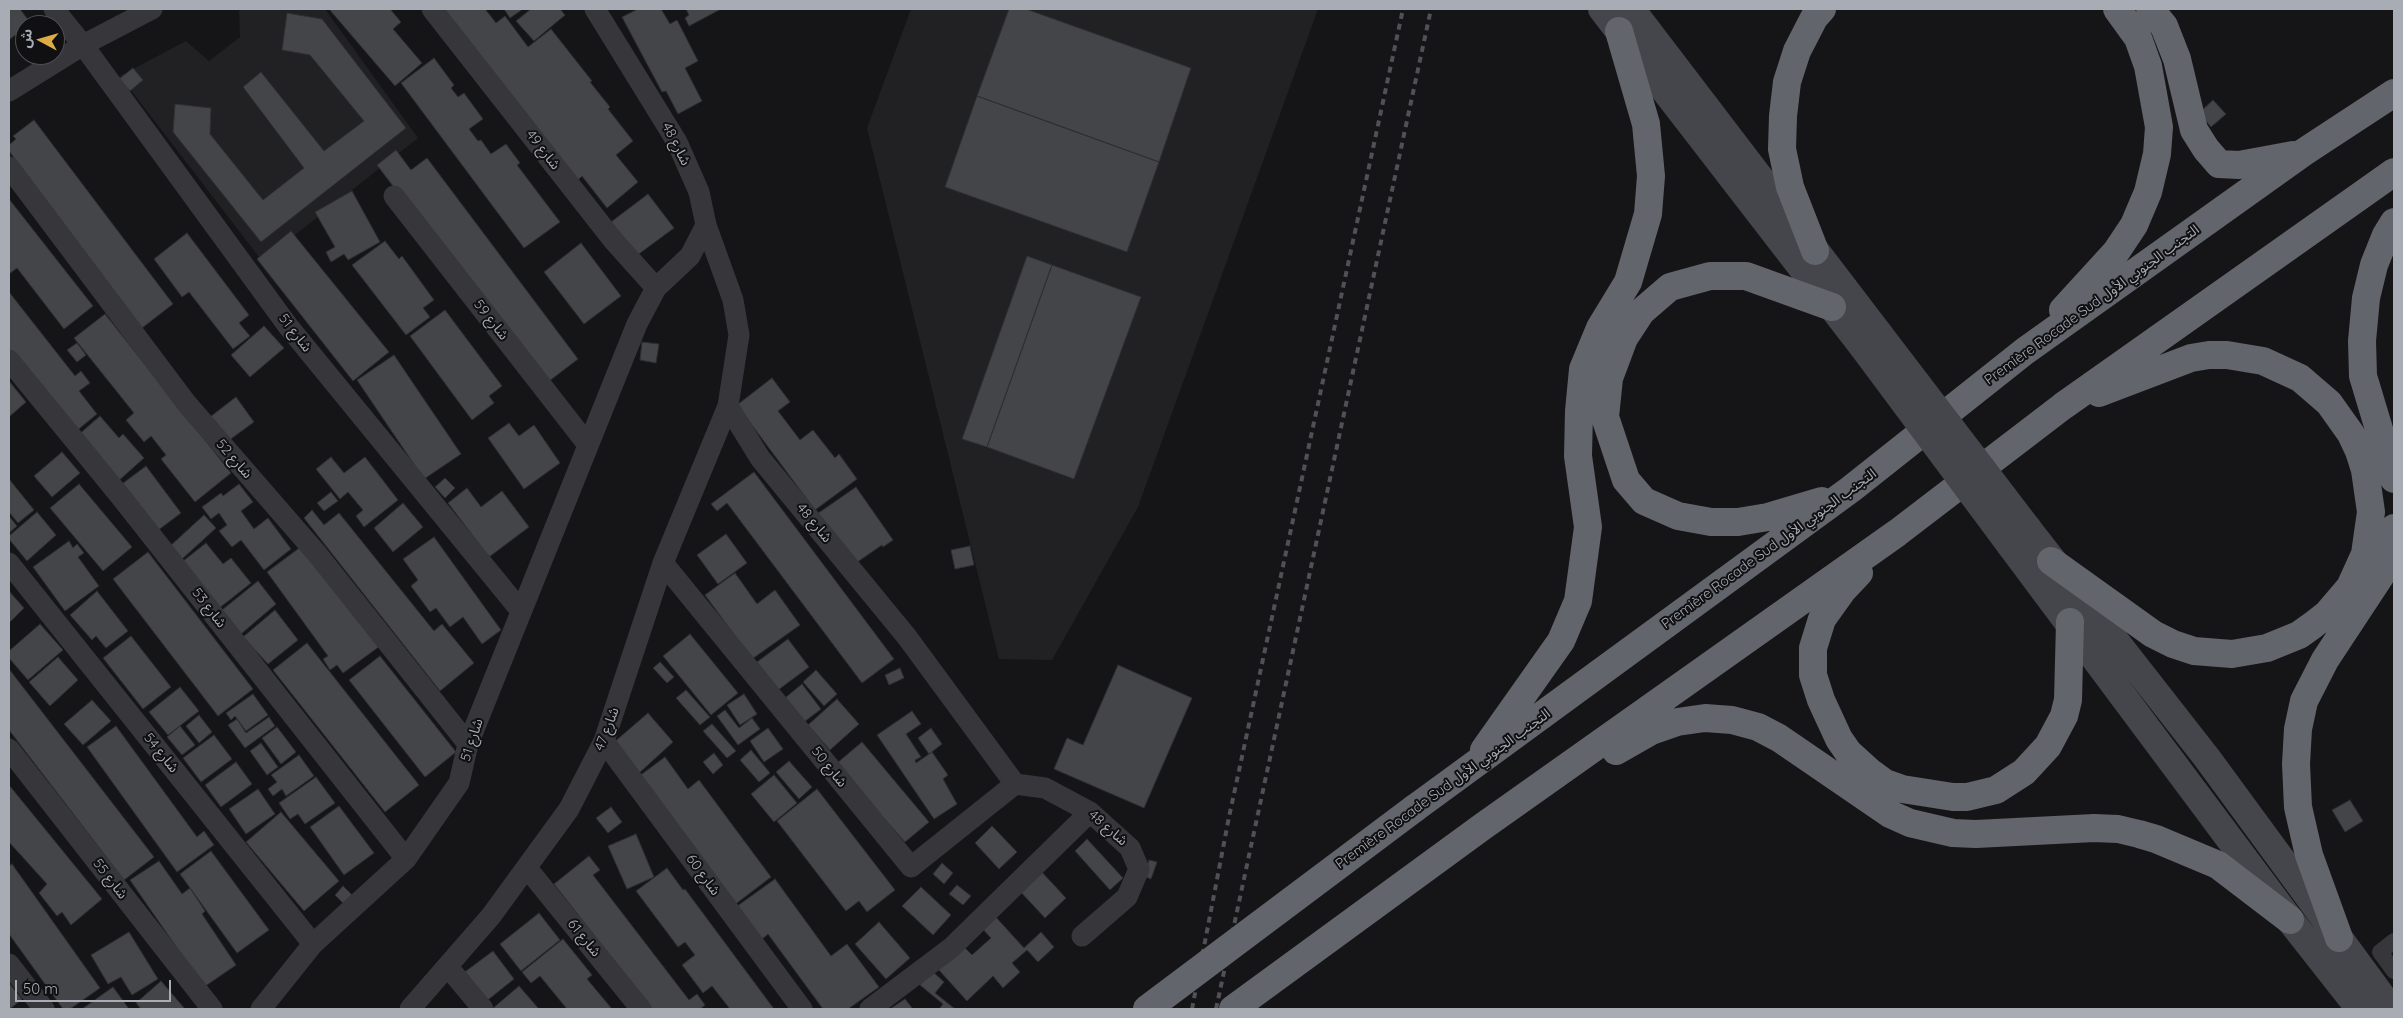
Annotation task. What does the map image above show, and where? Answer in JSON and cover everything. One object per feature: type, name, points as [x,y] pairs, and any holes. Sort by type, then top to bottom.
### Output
[{"type":"highway","points":[[1815,251],[1790,187],[1782,150],[1787,82],[1797,50],[1814,18],[1822,9]]},
{"type":"highway","points":[[2026,351],[2116,252],[2134,225],[2148,192],[2157,154],[2159,127],[2155,97],[2148,66],[2138,38],[2117,9]]},
{"type":"highway","points":[[2150,9],[2164,26],[2177,59],[2194,130],[2206,150],[2219,164],[2239,165],[2304,152]]},
{"type":"highway","points":[[1476,764],[1489,742],[1561,641],[1578,601],[1588,527],[1578,456],[1579,411],[1583,369],[1600,328],[1628,282],[1648,214],[1651,176],[1646,124],[1625,20]]},
{"type":"highway","name":"Première Rocade Sud التجنب الجنوبي الأول","points":[[1147,1009],[1415,808],[1851,489],[2026,351],[2304,152],[2394,93]]},
{"type":"highway","points":[[1233,1009],[1482,827],[1897,533],[2063,406],[2394,172]]},
{"type":"highway","points":[[2394,222],[2386,235],[2374,265],[2366,298],[2362,341],[2363,376],[2370,405],[2384,440],[2394,480]]},
{"type":"highway","points":[[1832,307],[1746,276],[1710,276],[1670,287],[1641,312],[1624,338],[1609,378],[1605,418],[1626,480],[1644,501],[1678,516],[1711,522],[1738,522],[1768,517],[1814,504],[1851,489]]},
{"type":"highway","points":[[2051,561],[2153,634],[2173,644],[2194,650],[2232,654],[2258,650],[2283,642],[2299,635],[2327,614],[2350,587],[2359,571],[2370,533],[2370,490],[2366,470],[2351,434],[2329,403],[2316,390],[2282,369],[2263,361],[2227,355],[2191,358],[2063,406]]},
{"type":"highway","points":[[2339,938],[2309,856],[2298,807],[2296,764],[2298,729],[2304,701],[2326,660],[2381,575],[2389,555],[2394,528]]},
{"type":"highway","points":[[1897,533],[1830,606],[1822,619],[1813,648],[1813,675],[1816,688],[1839,739],[1858,763],[1885,782],[1920,793],[1953,798],[1967,797],[1996,790],[2024,772],[2048,746],[2064,716],[2068,700],[2070,622]]},
{"type":"highway","points":[[1482,827],[1651,731],[1677,722],[1706,718],[1732,720],[1758,727],[1779,738],[1890,814],[1910,823],[1953,833],[1976,834],[2094,828],[2118,829],[2156,838],[2218,865],[2290,920]]},
{"type":"main road","points":[[1602,9],[1625,20],[1815,251],[1871,340],[2020,537],[2070,622],[2290,920],[2360,1009]]},
{"type":"main road","points":[[1625,20],[1832,307],[1871,340]]},
{"type":"main road","points":[[2020,537],[2051,561],[2208,758],[2391,1009]]},
{"type":"street","name":"شارع 51","points":[[54,9],[83,45],[288,326],[520,611]]},
{"type":"street","points":[[9,91],[83,45],[152,9]]},
{"type":"street","name":"شارع 49","points":[[432,9],[613,240],[656,288]]},
{"type":"street","name":"شارع 48","points":[[595,9],[677,142],[699,192],[706,225],[733,300],[739,336],[728,406],[760,458],[907,637],[1015,784],[1045,788],[1090,812],[1130,848],[1139,868],[1127,897],[1082,936]]},
{"type":"street","name":"شارع 52","points":[[9,167],[187,404],[318,555],[468,744]]},
{"type":"street","name":"شارع 59","points":[[394,196],[588,445]]},
{"type":"street","name":"شارع 51","points":[[406,859],[459,784],[468,744],[637,324],[656,288],[690,256],[706,225]]},
{"type":"street","name":"شارع 53","points":[[9,360],[121,497],[406,859]]},
{"type":"street","name":"شارع 47","points":[[410,1009],[491,916],[569,810],[604,741],[663,563],[728,406]]},
{"type":"street","name":"شارع 54","points":[[9,563],[313,944]]},
{"type":"street","name":"شارع 50","points":[[663,563],[911,867],[1015,784]]},
{"type":"street","name":"شارع 60","points":[[604,741],[802,1009]]},
{"type":"street","name":"شارع 55","points":[[9,749],[212,1009]]},
{"type":"street","points":[[870,1009],[951,948],[1090,812]]},
{"type":"street","points":[[260,1009],[313,944],[406,859]]},
{"type":"street","name":"شارع 61","points":[[528,868],[641,1009]]},
{"type":"street","points":[[2394,941],[2380,952],[2394,971]]},
{"type":"street","points":[[9,964],[44,1009]]},
{"type":"street","points":[[448,967],[483,1009]]},
{"type":"shaded area","points":[[243,9],[325,9],[418,138],[262,261],[120,76],[186,41],[209,61],[240,37],[239,11]]},
{"type":"shaded area","points":[[911,9],[1318,9],[1138,507],[1052,660],[999,659],[867,128]]},
{"type":"building","points":[[9,9],[20,9],[24,15],[15,15],[15,35],[9,40]]},
{"type":"building","points":[[329,9],[390,9],[401,22],[393,29],[422,63],[395,86]]},
{"type":"building","points":[[438,9],[485,9],[496,23],[505,16],[528,47],[551,29],[592,81],[590,82],[610,107],[608,109],[633,141],[616,155],[638,182],[607,208],[582,176],[577,181]]},
{"type":"building","points":[[504,9],[523,9],[510,18]]},
{"type":"building","points":[[531,9],[560,9],[565,15],[534,41],[516,21]]},
{"type":"building","points":[[638,9],[661,9],[670,24],[677,20],[698,61],[685,68],[702,101],[678,114],[666,91],[662,92],[622,17]]},
{"type":"building","points":[[686,9],[721,9],[689,26],[685,18],[689,15]]},
{"type":"building","points":[[1009,9],[1026,9],[1191,68],[1159,162],[977,96]]},
{"type":"building","points":[[287,13],[322,19],[406,128],[261,242],[173,132],[175,104],[211,108],[210,134],[263,200],[304,168],[243,87],[261,72],[324,151],[364,121],[310,55],[282,50]]},
{"type":"building","points":[[434,58],[454,85],[451,88],[458,97],[464,93],[483,119],[469,129],[478,141],[481,140],[491,154],[506,144],[520,163],[517,165],[560,222],[524,248],[401,83]]},
{"type":"building","points":[[133,68],[143,80],[130,91],[119,79]]},
{"type":"building","points":[[977,96],[1159,162],[1127,252],[945,187]]},
{"type":"building","points":[[2213,100],[2226,114],[2211,127],[2199,113]]},
{"type":"building","points":[[34,120],[173,304],[142,328],[9,151],[9,145],[16,139],[13,136]]},
{"type":"building","points":[[396,150],[411,170],[427,158],[578,359],[544,385],[377,165]]},
{"type":"building","points":[[352,191],[380,242],[348,260],[344,254],[331,262],[326,252],[335,247],[315,212]]},
{"type":"building","points":[[648,194],[674,228],[636,256],[611,222]]},
{"type":"building","points":[[9,199],[93,306],[64,329],[17,268],[9,274]]},
{"type":"building","points":[[291,231],[389,352],[353,381],[257,259]]},
{"type":"building","points":[[187,233],[249,315],[239,323],[250,336],[233,349],[189,292],[182,297],[154,259]]},
{"type":"building","points":[[385,241],[399,259],[402,256],[434,300],[423,308],[430,317],[406,335],[352,265]]},
{"type":"building","points":[[581,243],[621,296],[584,324],[544,272]]},
{"type":"building","points":[[1027,256],[1052,265],[987,447],[962,439]]},
{"type":"building","points":[[1052,265],[1141,297],[1074,479],[987,447]]},
{"type":"building","points":[[9,292],[75,376],[81,371],[90,383],[79,391],[97,414],[75,432],[9,349]]},
{"type":"building","points":[[445,310],[502,386],[489,396],[494,403],[472,420],[410,336]]},
{"type":"building","points":[[105,314],[231,473],[195,502],[161,459],[166,455],[151,436],[144,442],[126,420],[134,413],[74,338]]},
{"type":"building","points":[[264,326],[284,348],[250,377],[231,355]]},
{"type":"building","points":[[642,342],[659,344],[656,363],[640,360]]},
{"type":"building","points":[[77,343],[86,355],[77,362],[67,350]]},
{"type":"building","points":[[394,355],[461,454],[424,479],[357,380]]},
{"type":"building","points":[[772,378],[790,402],[778,411],[800,440],[813,430],[835,458],[839,454],[857,479],[815,510],[737,405]]},
{"type":"building","points":[[9,381],[26,402],[9,417]]},
{"type":"building","points":[[236,397],[254,422],[228,441],[210,417]]},
{"type":"building","points":[[100,416],[119,438],[123,434],[144,458],[116,483],[76,437]]},
{"type":"building","points":[[509,423],[519,436],[534,425],[560,463],[524,489],[488,438]]},
{"type":"building","points":[[62,452],[80,473],[52,497],[34,476]]},
{"type":"building","points":[[331,457],[344,473],[365,457],[398,500],[364,527],[356,516],[363,510],[348,492],[340,499],[316,469]]},
{"type":"building","points":[[146,466],[181,513],[153,534],[118,487]]},
{"type":"building","points":[[754,472],[894,659],[862,683],[727,503],[717,511],[711,504]]},
{"type":"building","points":[[445,478],[455,488],[445,498],[435,487]]},
{"type":"building","points":[[9,479],[34,510],[18,523],[9,512]]},
{"type":"building","points":[[79,484],[132,547],[103,571],[50,508]]},
{"type":"building","points":[[239,484],[253,502],[241,511],[254,529],[268,518],[291,549],[264,570],[241,540],[232,547],[219,531],[227,525],[219,513],[211,519],[202,507],[221,493],[223,496]]},
{"type":"building","points":[[856,487],[893,540],[883,547],[882,545],[853,565],[817,514]]},
{"type":"building","points":[[467,488],[481,507],[502,491],[529,527],[489,557],[448,503]]},
{"type":"building","points":[[331,492],[338,501],[324,511],[317,503]]},
{"type":"building","points":[[403,503],[423,527],[393,552],[374,528]]},
{"type":"building","points":[[312,510],[324,525],[339,513],[434,631],[442,624],[474,663],[440,691],[304,518]]},
{"type":"building","points":[[37,512],[56,535],[27,561],[9,539],[9,536]]},
{"type":"building","points":[[204,515],[216,528],[181,560],[169,547]]},
{"type":"building","points":[[9,516],[17,526],[9,533]]},
{"type":"building","points":[[726,534],[747,563],[718,584],[697,555]]},
{"type":"building","points":[[434,537],[501,630],[482,644],[463,617],[450,627],[436,608],[430,612],[411,586],[418,580],[403,559]]},
{"type":"building","points":[[69,541],[73,548],[77,544],[84,553],[78,557],[99,586],[65,611],[33,567]]},
{"type":"building","points":[[206,543],[223,564],[231,558],[251,583],[218,609],[182,562]]},
{"type":"building","points":[[306,543],[380,646],[343,673],[337,665],[330,670],[323,659],[328,656],[267,572]]},
{"type":"building","points":[[970,546],[974,565],[955,569],[951,550]]},
{"type":"building","points":[[148,552],[253,689],[218,716],[113,579]]},
{"type":"building","points":[[735,573],[757,604],[775,590],[800,625],[752,659],[705,595]]},
{"type":"building","points":[[258,581],[276,604],[241,634],[222,610]]},
{"type":"building","points":[[9,591],[24,608],[9,623]]},
{"type":"building","points":[[97,591],[128,631],[106,648],[96,636],[92,640],[70,615]]},
{"type":"building","points":[[275,610],[298,640],[268,664],[243,637]]},
{"type":"building","points":[[40,624],[63,650],[28,680],[9,658],[9,651]]},
{"type":"building","points":[[690,634],[738,693],[711,715],[663,656]]},
{"type":"building","points":[[131,636],[171,687],[143,709],[103,658]]},
{"type":"building","points":[[788,639],[809,667],[778,690],[757,662]]},
{"type":"building","points":[[307,643],[419,785],[385,812],[273,670]]},
{"type":"building","points":[[380,656],[456,752],[425,777],[349,680]]},
{"type":"building","points":[[58,657],[78,680],[50,706],[29,682]]},
{"type":"building","points":[[660,662],[674,677],[667,683],[653,668]]},
{"type":"building","points":[[1118,665],[1192,698],[1144,808],[1054,769],[1067,738],[1083,745]]},
{"type":"building","points":[[900,668],[904,678],[889,685],[885,675]]},
{"type":"building","points":[[9,669],[154,857],[124,880],[9,730]]},
{"type":"building","points":[[816,670],[837,694],[824,706],[803,682]]},
{"type":"building","points":[[802,684],[821,709],[804,722],[785,698]]},
{"type":"building","points":[[180,687],[199,711],[168,735],[149,712]]},
{"type":"building","points":[[686,690],[710,717],[700,725],[676,698]]},
{"type":"building","points":[[253,694],[268,715],[246,731],[235,716],[231,720],[226,713]]},
{"type":"building","points":[[744,694],[757,714],[740,725],[727,705]]},
{"type":"building","points":[[837,699],[859,724],[830,750],[808,725]]},
{"type":"building","points":[[92,700],[111,721],[83,745],[64,724]]},
{"type":"building","points":[[725,710],[739,728],[752,718],[760,729],[738,745],[717,716]]},
{"type":"building","points":[[912,711],[921,724],[906,734],[921,757],[915,760],[916,763],[932,752],[948,775],[943,779],[957,804],[934,819],[877,735]]},
{"type":"building","points":[[648,713],[673,742],[638,774],[612,744]]},
{"type":"building","points":[[199,715],[212,732],[199,743],[186,726]]},
{"type":"building","points":[[269,717],[275,726],[245,748],[228,725],[237,719],[246,733]]},
{"type":"building","points":[[712,724],[736,751],[727,758],[703,731]]},
{"type":"building","points":[[116,726],[197,837],[204,831],[214,845],[177,872],[87,747]]},
{"type":"building","points":[[180,726],[195,745],[182,755],[167,737]]},
{"type":"building","points":[[277,727],[296,752],[281,764],[262,738]]},
{"type":"building","points":[[768,728],[783,749],[764,762],[750,741]]},
{"type":"building","points":[[931,728],[942,744],[929,754],[918,738]]},
{"type":"building","points":[[214,735],[232,759],[201,782],[183,758]]},
{"type":"building","points":[[862,742],[929,822],[905,842],[836,764]]},
{"type":"building","points":[[261,743],[278,767],[267,775],[250,751]]},
{"type":"building","points":[[751,750],[770,773],[759,782],[740,760]]},
{"type":"building","points":[[714,753],[723,765],[713,774],[703,762]]},
{"type":"building","points":[[299,755],[314,776],[286,796],[282,789],[273,796],[268,789],[277,782],[271,775]]},
{"type":"building","points":[[665,757],[688,789],[699,780],[771,877],[733,906],[638,777]]},
{"type":"building","points":[[789,761],[812,787],[799,799],[776,772]]},
{"type":"building","points":[[236,762],[252,784],[221,807],[205,785]]},
{"type":"building","points":[[774,775],[797,803],[774,822],[751,794]]},
{"type":"building","points":[[316,777],[335,803],[305,824],[298,814],[290,819],[279,803]]},
{"type":"building","points":[[9,785],[102,899],[71,925],[62,912],[57,916],[39,893],[47,884],[9,842]]},
{"type":"building","points":[[258,789],[275,814],[246,834],[229,809]]},
{"type":"building","points":[[817,789],[895,890],[867,912],[859,901],[846,911],[777,821]]},
{"type":"building","points":[[2350,800],[2363,821],[2345,832],[2332,810]]},
{"type":"building","points":[[339,806],[374,853],[344,875],[310,827]]},
{"type":"building","points":[[611,807],[622,822],[608,833],[596,818]]},
{"type":"building","points":[[281,812],[339,881],[304,911],[246,842]]},
{"type":"building","points":[[992,826],[1017,852],[999,869],[975,843]]},
{"type":"building","points":[[636,834],[654,877],[627,889],[608,846]]},
{"type":"building","points":[[1087,839],[1123,878],[1110,890],[1075,851]]},
{"type":"building","points":[[211,851],[269,930],[237,953],[180,874]]},
{"type":"building","points":[[589,856],[600,870],[593,875],[689,1000],[697,994],[705,1005],[700,1009],[652,1009],[554,884]]},
{"type":"building","points":[[1149,860],[1157,862],[1151,879],[1144,876]]},
{"type":"building","points":[[159,861],[182,894],[190,888],[205,911],[202,914],[236,965],[204,987],[130,880]]},
{"type":"building","points":[[942,863],[953,873],[944,884],[933,874]]},
{"type":"building","points":[[12,864],[100,988],[70,1009],[63,1009],[9,934],[9,866]]},
{"type":"building","points":[[667,868],[683,890],[685,889],[774,1009],[730,1009],[712,986],[703,993],[682,965],[695,955],[685,942],[678,947],[636,891]]},
{"type":"building","points":[[1039,869],[1066,898],[1045,918],[1018,889]]},
{"type":"building","points":[[775,879],[831,956],[847,944],[879,987],[848,1009],[823,1009],[768,934],[761,940],[736,907]]},
{"type":"building","points":[[957,885],[971,896],[963,905],[949,894]]},
{"type":"building","points":[[343,886],[357,900],[348,908],[335,895]]},
{"type":"building","points":[[921,887],[951,915],[933,935],[902,906]]},
{"type":"building","points":[[539,913],[560,940],[521,971],[500,944]]},
{"type":"building","points":[[993,914],[1024,948],[1041,932],[1054,947],[1038,962],[1027,950],[1012,963],[1020,972],[1003,988],[993,976],[967,1001],[938,969],[963,946],[972,955],[991,938],[980,926]]},
{"type":"building","points":[[879,922],[910,958],[886,979],[855,944]]},
{"type":"building","points":[[129,932],[158,979],[132,995],[121,977],[108,984],[91,955]]},
{"type":"building","points":[[563,939],[592,975],[587,979],[612,1009],[567,1009],[540,976],[531,983],[522,972]]},
{"type":"building","points":[[493,951],[514,979],[484,1003],[462,974]]},
{"type":"building","points":[[932,971],[944,982],[935,993],[955,1009],[939,1009],[943,1004],[920,985]]},
{"type":"building","points":[[161,981],[185,1009],[141,1009],[136,1003]]},
{"type":"building","points":[[9,983],[22,999],[10,1009],[9,1009]]},
{"type":"building","points":[[519,986],[539,1009],[492,1009]]},
{"type":"building","points":[[113,987],[129,1009],[82,1009]]},
{"type":"building","points":[[905,999],[913,1009],[890,1009]]},
{"type":"railway","points":[[1192,1009],[1229,817],[1403,9]]},
{"type":"railway","points":[[1216,1009],[1431,9]]}]
